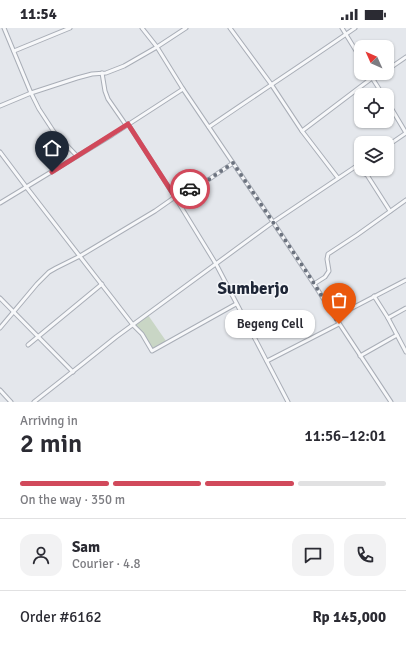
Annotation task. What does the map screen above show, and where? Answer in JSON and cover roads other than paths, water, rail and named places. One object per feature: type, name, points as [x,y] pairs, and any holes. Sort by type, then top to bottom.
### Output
[{"type":"street","points":[[4,28],[39,109],[54,132],[77,156]]},
{"type":"street","points":[[14,51],[70,28]]},
{"type":"street","points":[[142,28],[157,47],[183,89],[274,222],[391,402]]},
{"type":"street","points":[[0,106],[31,93],[77,78],[92,74],[104,73],[124,66],[186,28]]},
{"type":"street","points":[[230,28],[338,178]]},
{"type":"street","points":[[342,28],[354,47]]},
{"type":"street","points":[[209,127],[271,84],[292,72],[354,28]]},
{"type":"street","points":[[394,65],[406,56]]},
{"type":"street","points":[[104,73],[103,86],[106,95],[175,197],[216,264],[288,402]]},
{"type":"street","points":[[302,130],[370,80]]},
{"type":"street","points":[[0,203],[27,188],[183,89]]},
{"type":"street","points":[[394,113],[406,133],[394,141]]},
{"type":"street","points":[[0,152],[142,334],[152,351],[236,304]]},
{"type":"street","points":[[0,328],[46,275],[155,211],[175,197],[208,180],[233,163]]},
{"type":"street","points":[[34,402],[116,337],[274,222],[354,168]]},
{"type":"street","points":[[367,176],[390,211]]},
{"type":"street","points":[[314,284],[325,277],[330,271],[327,259],[328,254],[357,236],[406,200]]},
{"type":"street","points":[[335,317],[406,280]]},
{"type":"street","points":[[28,345],[102,284]]},
{"type":"street","points":[[374,296],[388,318],[406,352]]},
{"type":"street","points":[[0,298],[73,372]]},
{"type":"street","points":[[388,318],[406,308]]},
{"type":"street","points":[[267,361],[339,324]]},
{"type":"street","points":[[360,356],[397,335]]},
{"type":"street","points":[[0,390],[11,402]]},
{"type":"place","name":"Begeng Cell","points":[[339,324]]},
{"type":"district","name":"Sumberjo","points":[[253,288]]}]
